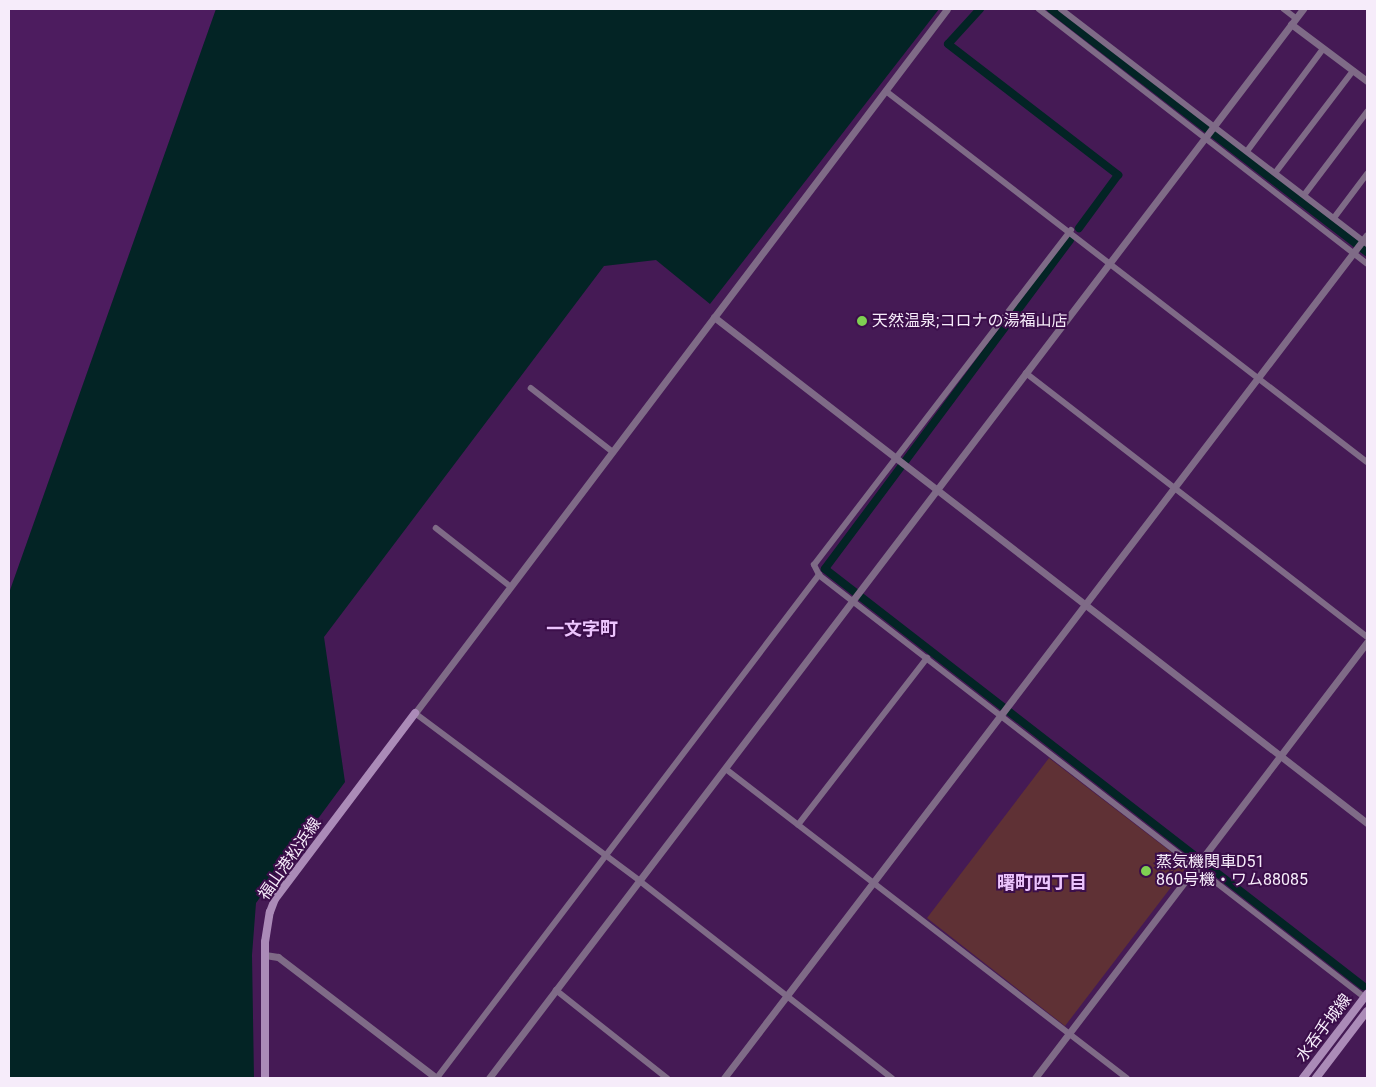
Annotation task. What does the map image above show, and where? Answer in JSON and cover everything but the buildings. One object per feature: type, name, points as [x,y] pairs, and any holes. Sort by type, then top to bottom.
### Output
[{"type":"main road","name":"福山港松浜線","points":[[265,1078],[264,956],[266,932],[275,899],[415,712]]},
{"type":"main road","name":"水呑手城線","points":[[1304,1078],[1366,997]]},
{"type":"main road","name":"水呑手城線","points":[[1316,1078],[1367,1011]]},
{"type":"street","points":[[892,1078],[785,997],[640,881],[415,712],[947,9]]},
{"type":"street","points":[[1038,9],[1206,138],[1361,244]]},
{"type":"street","points":[[1061,9],[1214,127],[1248,150],[1334,218],[1361,244],[1367,264]]},
{"type":"street","points":[[1284,9],[1296,18]]},
{"type":"street","points":[[489,1078],[855,600],[1026,373],[1112,264],[1303,9]]},
{"type":"street","points":[[1292,24],[1367,81]]},
{"type":"street","points":[[1248,150],[1323,49]]},
{"type":"street","points":[[1276,172],[1353,71]]},
{"type":"street","points":[[886,91],[1071,230],[1256,378],[1367,462]]},
{"type":"street","points":[[1305,194],[1367,112]]},
{"type":"street","points":[[1334,218],[1367,174]]},
{"type":"street","points":[[1071,230],[898,460],[814,565],[819,575],[855,600],[927,658],[1004,711],[1196,867],[1366,997]]},
{"type":"street","points":[[724,1078],[1256,378],[1361,244]]},
{"type":"street","points":[[714,317],[1367,823]]},
{"type":"street","points":[[1026,373],[1367,637]]},
{"type":"street","points":[[531,388],[612,451]]},
{"type":"street","points":[[436,528],[510,586]]},
{"type":"street","points":[[264,956],[278,957],[436,1078],[819,575]]},
{"type":"street","points":[[1035,1078],[1367,642]]},
{"type":"street","points":[[798,825],[927,658]]},
{"type":"street","points":[[726,769],[1127,1078]]},
{"type":"street","points":[[556,990],[667,1078]]},
{"type":"shaded area","points":[[9,9],[216,9],[9,593]]},
{"type":"shaded area","points":[[216,9],[939,9],[710,304],[656,260],[604,266],[324,637],[345,782],[256,903],[252,955],[254,1078],[9,1078],[9,593]]},
{"type":"shaded area","points":[[1049,758],[1188,865],[1065,1026],[927,918]]},
{"type":"waterway","points":[[980,9],[948,44],[1118,175],[1079,228]]},
{"type":"waterway","points":[[1051,9],[1367,252]]},
{"type":"waterway","points":[[1070,240],[825,569],[1363,986]]},
{"type":"place","name":"天然温泉;コロナの湯福山店","points":[[862,321]]},
{"type":"place","name":"蒸気機関車D51 860号機・ワム88085","points":[[1146,871]]},
{"type":"district","name":"一文字町","points":[[582,629]]},
{"type":"district","name":"曙町四丁目","points":[[1042,883]]}]
